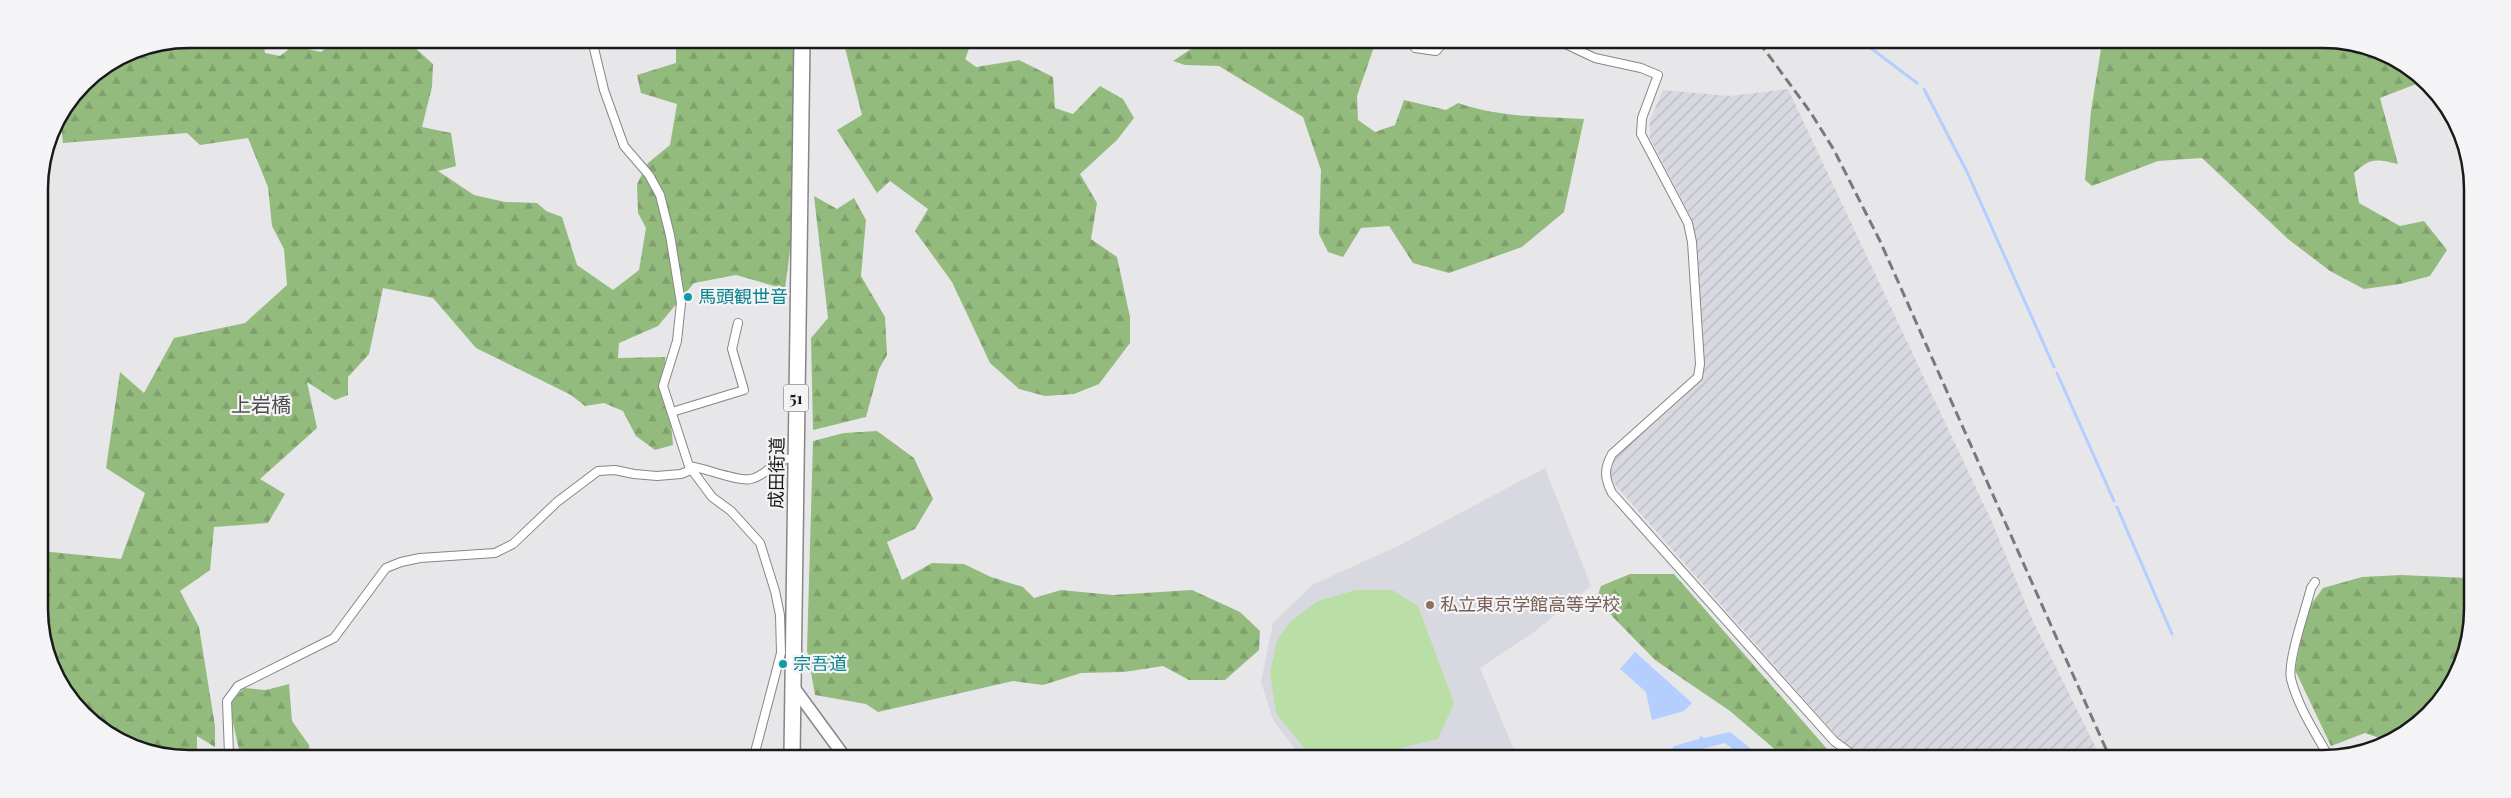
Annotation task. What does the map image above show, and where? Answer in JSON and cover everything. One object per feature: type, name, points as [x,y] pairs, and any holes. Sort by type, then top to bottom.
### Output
[{"type":"highway","name":"成田街道","points":[[792,750],[792,684],[786,658],[796,458],[802,48]]},
{"type":"street","points":[[594,48],[604,90],[624,146],[649,175],[660,196],[670,235],[681,303],[677,341],[663,386],[690,468],[712,497],[731,511],[760,543],[780,615],[786,658],[756,750]]},
{"type":"street","points":[[1415,48],[1436,51],[1439,48]]},
{"type":"street","points":[[1574,48],[1594,58],[1641,68],[1658,75],[1642,118],[1641,134],[1688,223],[1692,242],[1700,364],[1698,377],[1612,454],[1605,467],[1605,480],[1612,493],[1834,742],[1846,750]]},
{"type":"street","points":[[672,412],[744,390],[732,349],[738,323]]},
{"type":"street","points":[[229,750],[226,701],[238,686],[334,638],[386,568],[401,562],[420,558],[495,553],[513,544],[557,502],[598,471],[615,470],[657,476],[680,474],[690,468],[706,468],[735,479],[751,479],[783,458],[796,458]]},
{"type":"street","points":[[2315,582],[2311,588],[2291,664],[2291,678],[2307,719],[2325,750]]},
{"type":"street","points":[[792,684],[840,750]]},
{"type":"shaded area","points":[[1788,89],[1992,522],[2032,619],[2097,750],[1856,750],[1842,742],[1610,479],[1611,463],[1616,454],[1699,381],[1704,364],[1695,234],[1691,217],[1650,138],[1650,120],[1663,90],[1729,96]]},
{"type":"shaded area","name":"私立東京学館高等学校","points":[[1545,468],[1591,586],[1534,632],[1480,668],[1514,750],[1296,750],[1273,720],[1261,682],[1273,623],[1312,585],[1400,545]]},
{"type":"green space","points":[[179,48],[264,48],[265,53],[280,56],[290,48],[302,48],[321,52],[326,48],[415,48],[433,64],[432,87],[422,127],[451,133],[456,166],[438,171],[474,195],[505,202],[537,203],[546,211],[562,217],[577,265],[613,290],[639,270],[646,228],[638,213],[637,184],[648,163],[670,145],[677,104],[641,93],[637,75],[676,63],[676,48],[793,48],[794,220],[785,289],[736,275],[694,283],[658,326],[619,343],[618,358],[665,357],[673,445],[655,450],[636,436],[623,411],[604,403],[585,406],[571,395],[476,348],[433,298],[383,288],[369,354],[348,377],[348,395],[335,400],[307,382],[317,428],[260,479],[285,494],[268,523],[214,527],[210,570],[180,591],[199,627],[215,726],[215,747],[197,736],[197,750],[152,746],[126,736],[95,716],[82,703],[62,672],[50,637],[48,619],[48,552],[121,559],[145,493],[106,468],[120,372],[144,393],[174,338],[245,323],[287,285],[284,249],[272,226],[268,187],[248,138],[200,145],[187,133],[63,143],[61,128],[82,95],[95,82],[118,66],[152,52]]},
{"type":"green space","points":[[845,48],[969,48],[965,59],[976,67],[1019,60],[1053,77],[1055,108],[1073,114],[1100,86],[1123,99],[1134,118],[1117,140],[1080,174],[1097,203],[1091,239],[1117,257],[1130,317],[1130,343],[1099,384],[1074,394],[1045,396],[1019,389],[990,363],[952,282],[915,231],[928,209],[890,181],[877,193],[837,130],[862,115]]},
{"type":"green space","points":[[1374,48],[1357,96],[1358,120],[1375,132],[1395,125],[1404,100],[1446,110],[1458,103],[1505,114],[1584,119],[1564,212],[1522,247],[1449,273],[1413,263],[1389,226],[1361,228],[1343,257],[1328,252],[1319,234],[1321,170],[1303,117],[1219,66],[1185,65],[1173,61],[1191,49]]},
{"type":"green space","points":[[2101,49],[2341,49],[2359,52],[2393,66],[2416,84],[2380,98],[2398,164],[2379,160],[2374,161],[2365,164],[2354,173],[2359,203],[2400,226],[2424,221],[2447,250],[2430,276],[2400,284],[2364,289],[2330,271],[2288,239],[2202,158],[2158,161],[2092,186],[2085,180],[2091,111]]},
{"type":"green space","points":[[814,196],[837,209],[854,198],[866,220],[861,276],[885,317],[887,355],[879,369],[866,417],[813,430],[811,338],[828,318]]},
{"type":"green space","points":[[877,431],[914,458],[933,499],[915,529],[887,542],[902,580],[932,563],[964,564],[991,577],[1023,587],[1034,598],[1061,590],[1113,595],[1192,590],[1240,612],[1260,631],[1259,650],[1225,680],[1189,680],[1163,666],[1124,672],[1081,673],[1043,685],[1013,681],[878,712],[866,704],[815,695],[807,650],[813,441],[844,433]]},
{"type":"green space","points":[[1630,574],[1674,574],[1828,750],[1776,750],[1730,711],[1655,660],[1597,598],[1601,586]]},
{"type":"green space","points":[[2401,575],[2464,578],[2464,610],[2459,646],[2445,680],[2429,703],[2416,716],[2380,738],[2365,733],[2331,746],[2295,670],[2307,610],[2323,588],[2362,577]]},
{"type":"green space","points":[[1356,590],[1392,590],[1418,606],[1454,703],[1438,739],[1392,750],[1305,750],[1276,713],[1270,673],[1277,640],[1290,622],[1318,601]]},
{"type":"green space","points":[[289,684],[292,721],[309,745],[310,750],[239,750],[229,705],[244,688],[266,690]]},
{"type":"water","points":[[1635,652],[1692,703],[1684,711],[1652,720],[1646,692],[1620,669]]},
{"type":"water","points":[[1730,732],[1752,750],[1734,750],[1725,743],[1697,750],[1671,750],[1674,746],[1699,739],[1700,736],[1704,738]]},
{"type":"waterway","points":[[1871,48],[1917,83]]},
{"type":"waterway","points":[[1924,89],[1967,172],[2054,367]]},
{"type":"waterway","points":[[2057,373],[2114,501]]},
{"type":"waterway","points":[[2117,507],[2172,634]]},
{"type":"railway","points":[[1763,48],[1811,113],[1834,150],[1880,241],[2106,750]]},
{"type":"place","name":"馬頭観世音","points":[[688,297]]},
{"type":"place","name":"私立東京学館高等学校","points":[[1430,605]]},
{"type":"place","name":"宗吾道","points":[[783,664]]},
{"type":"district","name":"上岩橋","points":[[261,405]]}]
